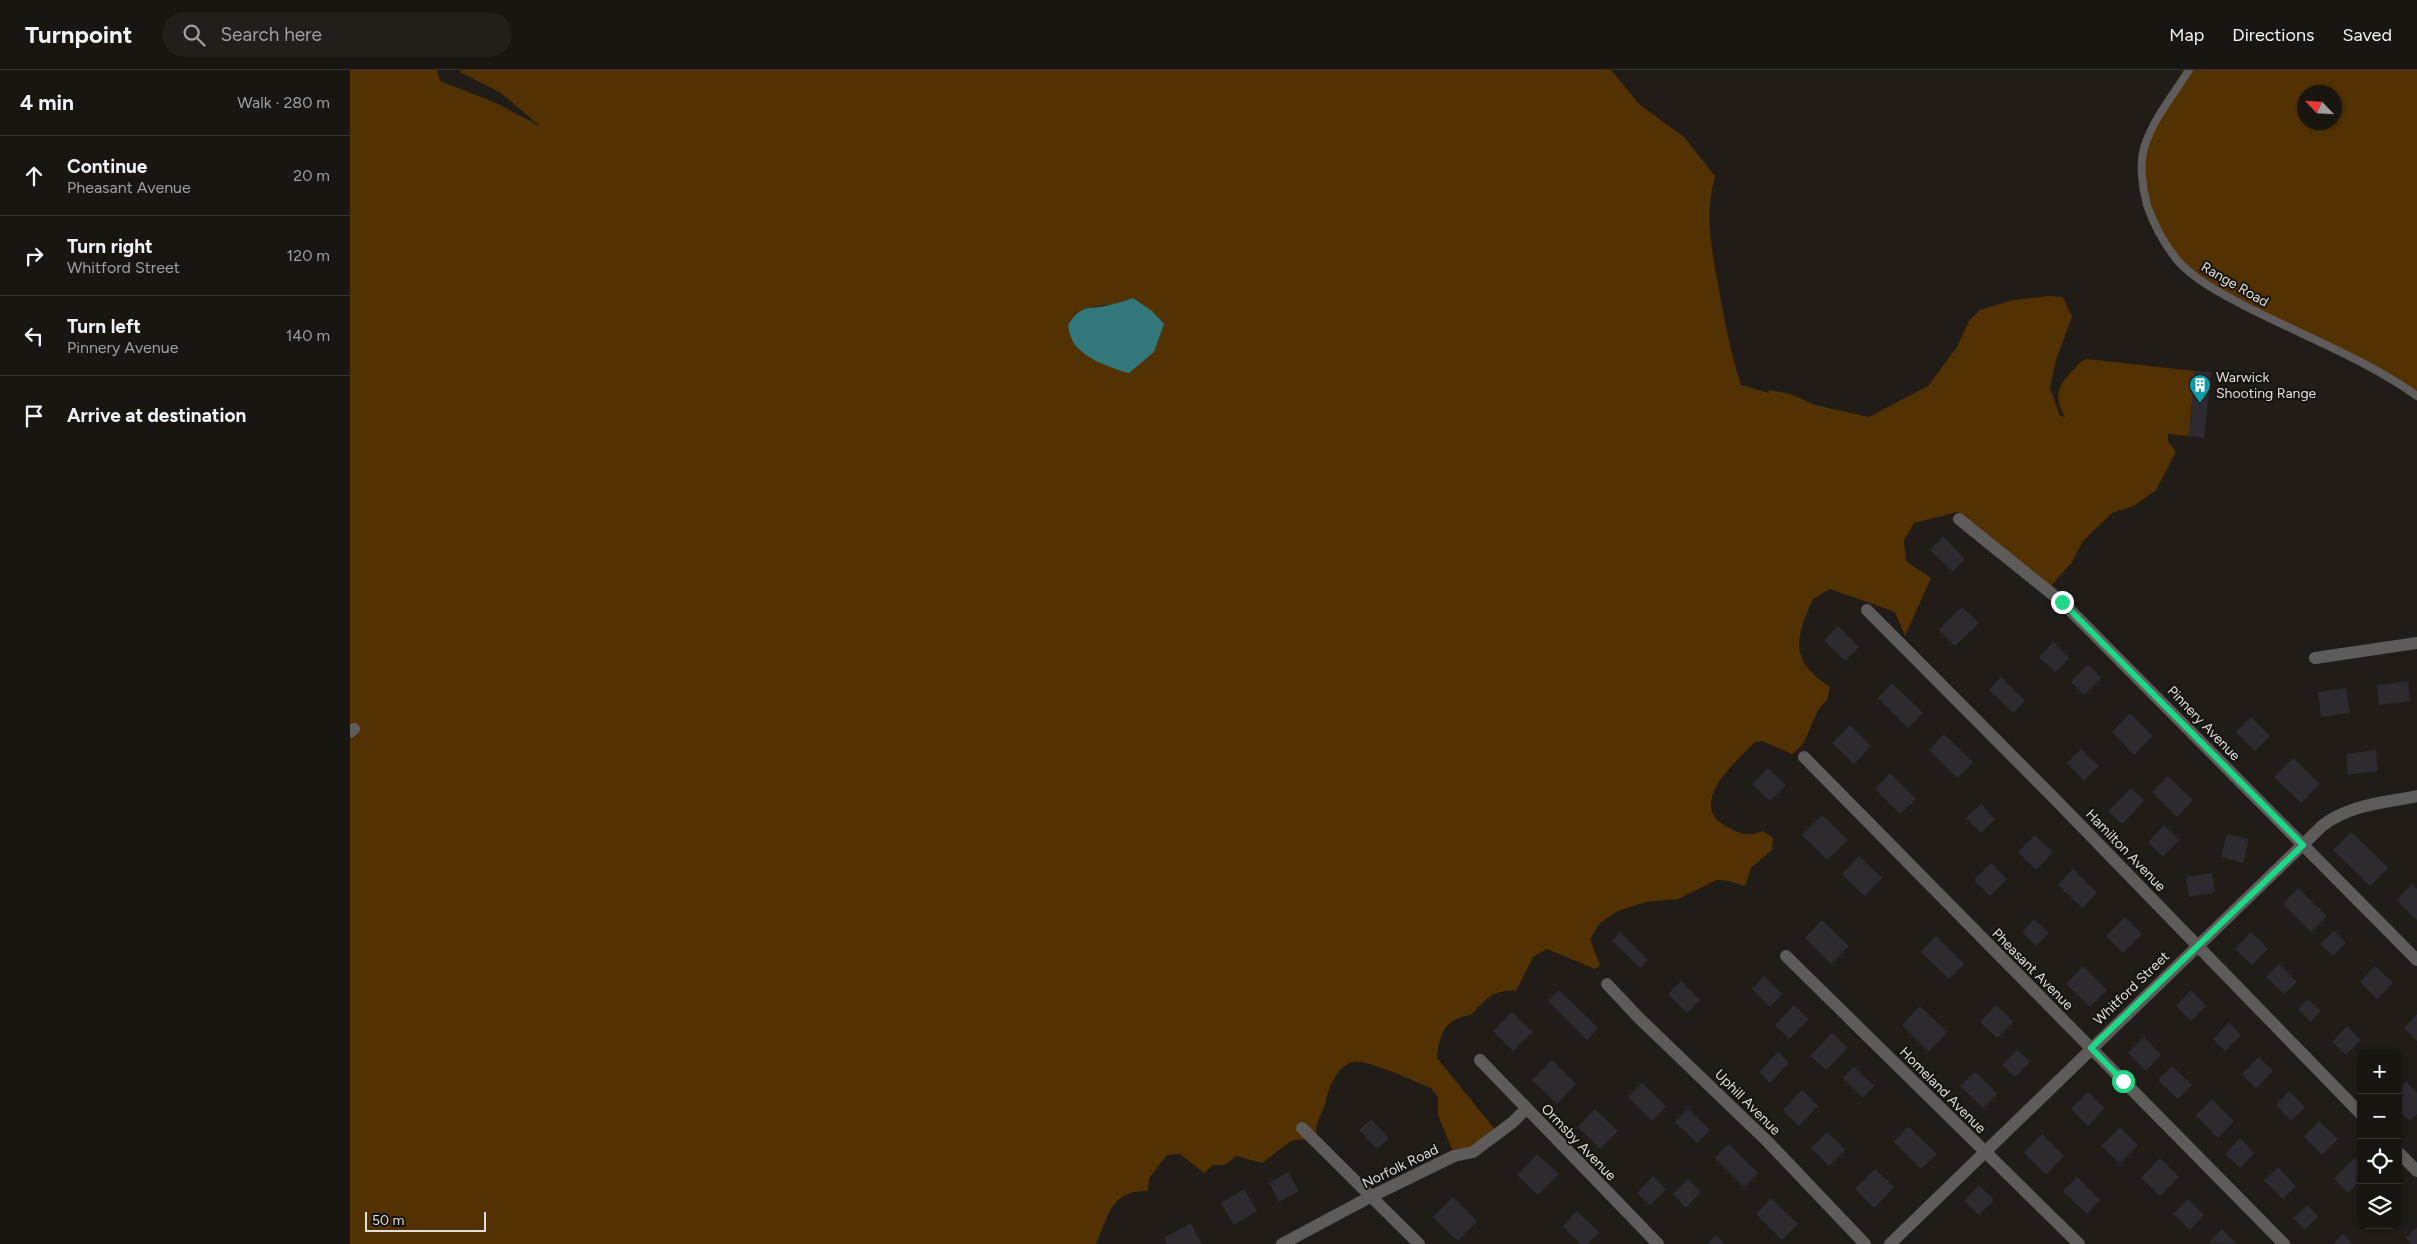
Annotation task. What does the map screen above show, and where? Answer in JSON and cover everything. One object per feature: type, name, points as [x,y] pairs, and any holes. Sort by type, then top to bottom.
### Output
[{"type":"street","name":"Pinnery Avenue","points":[[1959,519],[2062,602],[2417,960]]},
{"type":"street","name":"Hamilton Avenue","points":[[1867,610],[2060,804],[2357,1110]]},
{"type":"street","points":[[2315,658],[2417,643]]},
{"type":"street","name":"Pheasant Avenue","points":[[1804,757],[2284,1244]]},
{"type":"street","name":"Whitford Street","points":[[1890,1244],[2322,826],[2355,807],[2417,796]]},
{"type":"street","name":"Homeland Avenue","points":[[1786,956],[1910,1076],[1983,1152],[2079,1244]]},
{"type":"street","name":"Uphill Avenue","points":[[1607,984],[1640,1019],[1768,1142],[1864,1244]]},
{"type":"street","name":"Ormsby Avenue","points":[[1480,1060],[1658,1244]]},
{"type":"street","name":"Norfolk Road","points":[[1282,1244],[1370,1197],[1454,1156],[1473,1152],[1513,1122],[1526,1109]]},
{"type":"street","points":[[1302,1128],[1419,1244]]},
{"type":"street","points":[[2402,1156],[2417,1171]]},
{"type":"lane","name":"Range Road","points":[[2188,70],[2155,124],[2145,145],[2142,160],[2144,195],[2161,237],[2177,260],[2208,284],[2283,326],[2358,361],[2417,396]]},
{"type":"shaded area","points":[[350,70],[437,70],[440,81],[494,102],[540,126],[501,93],[460,72],[461,70],[1611,70],[1639,104],[1684,137],[1715,176],[1710,204],[1710,233],[1726,326],[1741,385],[1769,393],[1768,390],[1791,394],[1815,405],[1869,417],[1928,386],[1957,347],[1969,321],[1980,310],[2013,300],[2050,296],[2063,297],[2072,317],[2056,360],[2050,388],[2060,416],[2065,417],[2058,396],[2061,385],[2080,362],[2087,359],[2195,371],[2189,436],[2168,434],[2168,441],[2176,452],[2156,490],[2134,506],[2112,513],[2083,541],[2072,562],[2049,588],[1958,512],[1914,523],[1904,540],[1906,561],[1931,578],[1905,636],[1895,612],[1830,589],[1813,599],[1803,625],[1799,647],[1807,667],[1830,687],[1827,700],[1817,713],[1803,743],[1792,754],[1762,741],[1755,742],[1718,783],[1712,795],[1711,807],[1715,818],[1727,827],[1740,833],[1753,834],[1763,831],[1773,838],[1772,850],[1751,868],[1745,886],[1729,881],[1717,880],[1678,899],[1646,902],[1618,911],[1600,923],[1590,939],[1600,965],[1595,969],[1547,949],[1533,957],[1516,991],[1496,993],[1490,996],[1471,1015],[1462,1017],[1449,1024],[1442,1035],[1437,1058],[1493,1127],[1495,1132],[1480,1145],[1454,1154],[1438,1115],[1438,1097],[1431,1088],[1370,1064],[1354,1062],[1343,1067],[1329,1089],[1325,1106],[1316,1127],[1317,1137],[1291,1141],[1262,1163],[1236,1156],[1225,1165],[1213,1165],[1204,1173],[1180,1154],[1167,1155],[1149,1178],[1148,1191],[1126,1195],[1113,1206],[1096,1244],[350,1244]],"holes":[[[1110,305],[1072,341],[1068,325],[1076,315],[1086,309]]]},
{"type":"shaded area","points":[[2187,70],[2417,70],[2417,398],[2394,381],[2244,305],[2191,273],[2160,236],[2142,190],[2142,153]]},
{"type":"water","points":[[1133,298],[1152,311],[1164,324],[1154,352],[1129,373],[1105,365],[1082,352],[1072,340],[1068,325],[1082,310],[1110,305]]},
{"type":"building","name":"Warwick Shooting Range","points":[[2195,371],[2211,372],[2204,438],[2189,436]]},
{"type":"building","points":[[1943,536],[1965,559],[1953,572],[1930,550]]},
{"type":"building","points":[[1962,607],[1979,623],[1955,646],[1939,630]]},
{"type":"building","points":[[1838,626],[1859,647],[1845,661],[1824,641]]},
{"type":"building","points":[[2053,642],[2069,658],[2055,672],[2039,657]]},
{"type":"building","points":[[2088,665],[2101,678],[2084,695],[2071,682]]},
{"type":"building","points":[[2001,677],[2025,701],[2013,713],[1989,690]]},
{"type":"building","points":[[2408,681],[2410,701],[2379,705],[2377,685]]},
{"type":"building","points":[[1892,683],[1923,713],[1908,728],[1878,698]]},
{"type":"building","points":[[2346,688],[2350,713],[2321,717],[2318,692]]},
{"type":"building","points":[[2130,713],[2153,736],[2134,755],[2112,732]]},
{"type":"building","points":[[2251,717],[2270,736],[2255,751],[2236,732]]},
{"type":"building","points":[[1850,725],[1871,746],[1854,764],[1832,743]]},
{"type":"building","points":[[1944,734],[1973,762],[1957,778],[1929,750]]},
{"type":"building","points":[[2081,749],[2099,766],[2084,781],[2067,763]]},
{"type":"building","points":[[2376,750],[2378,771],[2348,775],[2346,754]]},
{"type":"building","points":[[2293,758],[2319,784],[2301,803],[2274,777]]},
{"type":"building","points":[[1768,768],[1786,785],[1770,801],[1753,784]]},
{"type":"building","points":[[1890,773],[1916,799],[1900,814],[1875,789]]},
{"type":"building","points":[[2168,776],[2193,800],[2177,817],[2152,792]]},
{"type":"building","points":[[2131,788],[2144,801],[2122,824],[2108,811]]},
{"type":"building","points":[[1981,804],[1995,819],[1981,833],[1966,818]]},
{"type":"building","points":[[1822,815],[1847,840],[1827,860],[1802,835]]},
{"type":"building","points":[[2164,825],[2179,840],[2163,857],[2148,842]]},
{"type":"building","points":[[2351,832],[2388,868],[2370,886],[2333,850]]},
{"type":"building","points":[[2227,834],[2249,839],[2243,863],[2221,857]]},
{"type":"building","points":[[2035,835],[2053,852],[2036,870],[2018,852]]},
{"type":"building","points":[[1859,856],[1882,878],[1865,896],[1842,874]]},
{"type":"building","points":[[1991,863],[2007,879],[1990,896],[1974,880]]},
{"type":"building","points":[[2073,869],[2097,893],[2082,908],[2058,885]]},
{"type":"building","points":[[2212,873],[2215,893],[2189,897],[2186,877]]},
{"type":"building","points":[[2412,884],[2417,889],[2417,920],[2397,900]]},
{"type":"building","points":[[2298,888],[2327,916],[2311,932],[2283,904]]},
{"type":"building","points":[[2125,917],[2142,934],[2123,953],[2106,936]]},
{"type":"building","points":[[2034,919],[2049,933],[2036,946],[2022,932]]},
{"type":"building","points":[[1822,920],[1849,946],[1831,964],[1805,938]]},
{"type":"building","points":[[2334,931],[2346,943],[2333,956],[2321,944]]},
{"type":"building","points":[[1620,932],[1648,960],[1640,968],[1612,941]]},
{"type":"building","points":[[2251,932],[2268,949],[2252,965],[2235,949]]},
{"type":"building","points":[[1936,936],[1964,964],[1949,979],[1921,952]]},
{"type":"building","points":[[2279,964],[2297,982],[2284,994],[2266,977]]},
{"type":"building","points":[[2083,966],[2107,990],[2090,1007],[2066,984]]},
{"type":"building","points":[[2375,966],[2393,983],[2377,999],[2360,982]]},
{"type":"building","points":[[1764,976],[1783,994],[1770,1007],[1752,989]]},
{"type":"building","points":[[1681,981],[1700,1000],[1687,1013],[1668,994]]},
{"type":"building","points":[[1559,990],[1598,1028],[1587,1040],[1548,1001]]},
{"type":"building","points":[[2191,990],[2207,1006],[2191,1021],[2176,1006]]},
{"type":"building","points":[[2308,999],[2321,1011],[2311,1022],[2298,1009]]},
{"type":"building","points":[[1794,1005],[1809,1019],[1789,1039],[1775,1025]]},
{"type":"building","points":[[1996,1005],[2013,1022],[1997,1038],[1980,1022]]},
{"type":"building","points":[[1920,1006],[1947,1032],[1929,1052],[1902,1025]]},
{"type":"building","points":[[1512,1012],[1533,1032],[1513,1051],[1493,1031]]},
{"type":"building","points":[[2417,1014],[2417,1041],[2404,1028]]},
{"type":"building","points":[[2229,1022],[2241,1035],[2225,1051],[2213,1039]]},
{"type":"building","points":[[2347,1026],[2361,1040],[2346,1055],[2332,1042]]},
{"type":"building","points":[[1832,1033],[1847,1048],[1826,1070],[1810,1056]]},
{"type":"building","points":[[2144,1037],[2161,1055],[2146,1071],[2128,1053]]},
{"type":"building","points":[[2017,1050],[2030,1062],[2015,1077],[2002,1065]]},
{"type":"building","points":[[1778,1052],[1789,1063],[1770,1083],[1759,1072]]},
{"type":"building","points":[[2259,1057],[2273,1071],[2256,1089],[2242,1074]]},
{"type":"building","points":[[1552,1060],[1576,1084],[1557,1104],[1532,1080]]},
{"type":"building","points":[[2172,1066],[2192,1085],[2178,1099],[2158,1080]]},
{"type":"building","points":[[1854,1067],[1874,1086],[1863,1098],[1843,1078]]},
{"type":"building","points":[[1975,1072],[1997,1094],[1983,1108],[1960,1086]]},
{"type":"building","points":[[2406,1082],[2417,1092],[2417,1114],[2410,1121],[2402,1113],[2402,1086]]},
{"type":"building","points":[[1642,1083],[1666,1107],[1652,1121],[1628,1097]]},
{"type":"building","points":[[1802,1090],[1818,1106],[1799,1126],[1783,1110]]},
{"type":"building","points":[[2289,1091],[2305,1107],[2291,1121],[2276,1105]]},
{"type":"building","points":[[2088,1092],[2105,1108],[2088,1126],[2071,1109]]},
{"type":"building","points":[[2212,1099],[2234,1121],[2218,1138],[2196,1115]]},
{"type":"building","points":[[1595,1109],[1618,1131],[1600,1149],[1578,1127]]},
{"type":"building","points":[[1688,1109],[1710,1130],[1697,1143],[1675,1122]]},
{"type":"building","points":[[1371,1119],[1389,1138],[1377,1149],[1359,1130]]},
{"type":"building","points":[[2319,1121],[2338,1139],[2322,1155],[2304,1137]]},
{"type":"building","points":[[1908,1126],[1937,1154],[1921,1169],[1894,1142]]},
{"type":"building","points":[[2120,1127],[2138,1145],[2120,1163],[2101,1146]]},
{"type":"building","points":[[1827,1132],[1845,1150],[1829,1166],[1811,1148]]},
{"type":"building","points":[[2042,1134],[2064,1156],[2046,1175],[2024,1153]]},
{"type":"building","points":[[2240,1138],[2254,1153],[2240,1168],[2225,1154]]},
{"type":"building","points":[[1729,1144],[1758,1173],[1744,1187],[1715,1158]]},
{"type":"building","points":[[1537,1154],[1559,1174],[1538,1195],[1517,1175]]},
{"type":"building","points":[[2160,1158],[2179,1177],[2160,1196],[2141,1178]]},
{"type":"building","points":[[2355,1158],[2357,1160],[2357,1184],[2348,1193],[2334,1179]]},
{"type":"building","points":[[2278,1167],[2296,1186],[2283,1199],[2264,1181]]},
{"type":"building","points":[[1875,1169],[1894,1187],[1874,1208],[1855,1189]]},
{"type":"building","points":[[1288,1172],[1299,1191],[1279,1202],[1269,1183]]},
{"type":"building","points":[[1653,1176],[1666,1189],[1650,1205],[1637,1193]]},
{"type":"building","points":[[2077,1177],[2100,1200],[2087,1214],[2063,1191]]},
{"type":"building","points":[[1688,1179],[1701,1192],[1686,1208],[1673,1194]]},
{"type":"building","points":[[1979,1185],[1994,1200],[1979,1215],[1964,1201]]},
{"type":"building","points":[[1244,1189],[1257,1211],[1234,1225],[1221,1203]]},
{"type":"building","points":[[1453,1197],[1477,1221],[1458,1241],[1433,1217]]},
{"type":"building","points":[[1771,1198],[1798,1224],[1782,1240],[1756,1214]]},
{"type":"building","points":[[2188,1199],[2204,1215],[2190,1230],[2173,1214]]},
{"type":"building","points":[[2307,1205],[2318,1216],[2305,1230],[2293,1218]]},
{"type":"building","points":[[1577,1211],[1599,1232],[1587,1244],[1581,1244],[1563,1226]]},
{"type":"building","points":[[1191,1223],[1202,1244],[1167,1244],[1164,1238]]},
{"type":"building","points":[[2417,1227],[2417,1244],[2412,1244],[2406,1238]]},
{"type":"building","points":[[2222,1229],[2237,1244],[2208,1243]]},
{"type":"building","points":[[2343,1234],[2353,1244],[2333,1244]]},
{"type":"building","points":[[1716,1235],[1725,1244],[1707,1244]]},
{"type":"place","name":"Warwick Shooting Range","points":[[2200,404]]},
{"type":"route","points":[[2062,602],[2303,845],[2091,1048],[2123,1081]]}]
